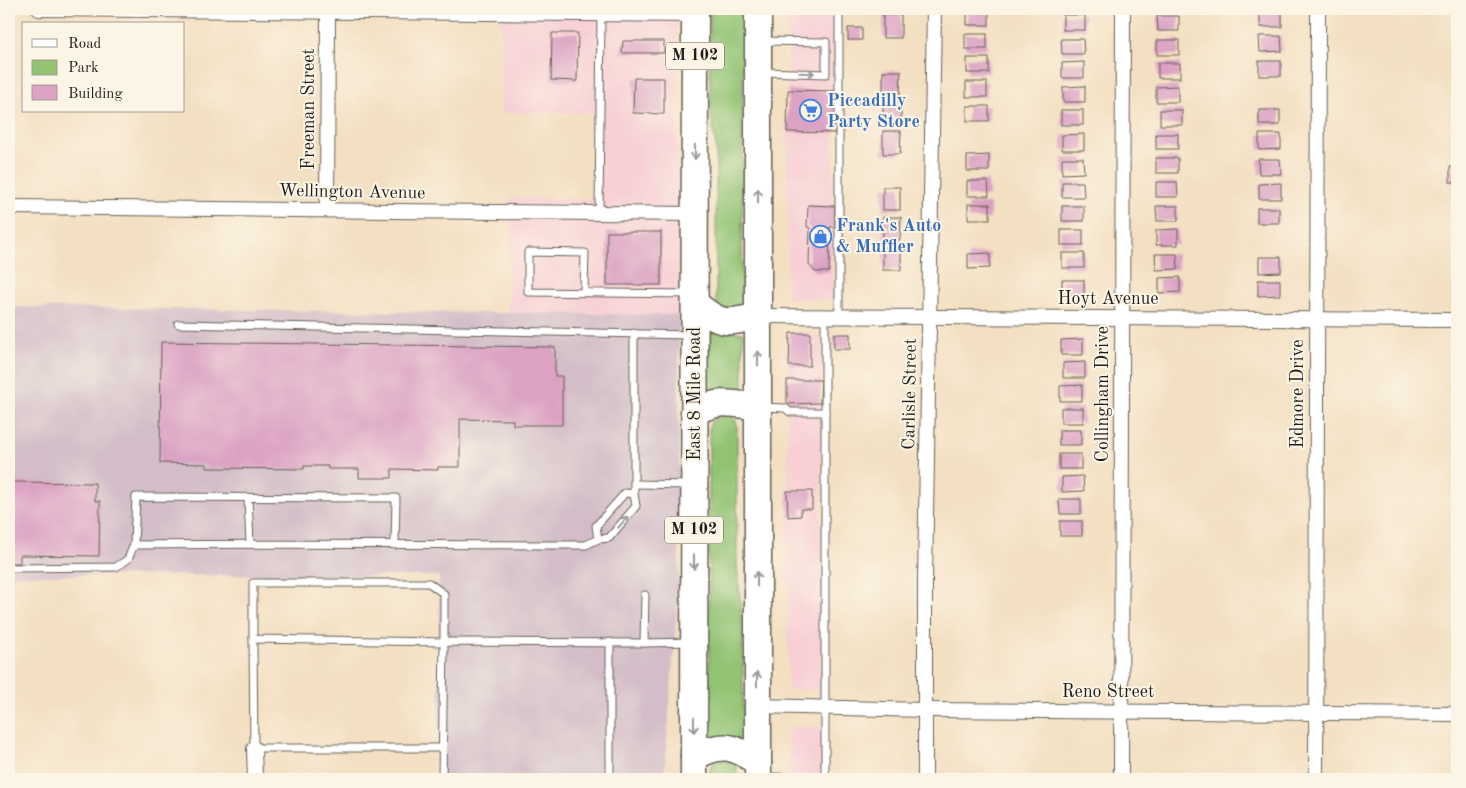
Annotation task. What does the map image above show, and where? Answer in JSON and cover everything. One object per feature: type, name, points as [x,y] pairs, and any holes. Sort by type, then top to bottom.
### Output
[{"type":"highway","points":[[758,9],[758,773]]},
{"type":"highway","name":"East 8 Mile Road","points":[[694,768],[695,12]]},
{"type":"highway","points":[[695,299],[708,315],[723,322],[758,316]]},
{"type":"highway","points":[[694,412],[721,402],[758,407]]},
{"type":"highway","points":[[694,768],[713,748],[727,747],[745,753],[758,773]]},
{"type":"street","points":[[38,9],[695,12]]},
{"type":"street","name":"Carlisle Street","points":[[925,779],[925,582],[931,317],[934,9]]},
{"type":"street","name":"Collingham Drive","points":[[1121,779],[1122,9]]},
{"type":"street","name":"Edmore Drive","points":[[1316,779],[1318,9]]},
{"type":"street","name":"Freeman Street","points":[[327,210],[328,10]]},
{"type":"street","name":"Wellington Avenue","points":[[9,207],[694,214]]},
{"type":"street","name":"Hoyt Avenue","points":[[758,316],[1457,320]]},
{"type":"street","name":"Reno Street","points":[[758,706],[925,710],[1457,714]]},
{"type":"street","points":[[254,748],[255,779]]},
{"type":"lane","points":[[758,773],[826,778],[825,412],[832,317],[839,9]]},
{"type":"lane","points":[[599,214],[601,12]]},
{"type":"lane","points":[[758,41],[826,42],[826,74],[758,72]]},
{"type":"lane","points":[[584,292],[585,254],[528,252],[528,292],[584,292],[695,299]]},
{"type":"lane","points":[[178,324],[694,335]]},
{"type":"lane","points":[[134,545],[396,546],[586,544],[598,539],[609,538],[636,506],[634,494],[634,334]]},
{"type":"lane","points":[[758,407],[785,408],[790,412],[825,412]]},
{"type":"lane","points":[[635,484],[694,485]]},
{"type":"lane","points":[[598,539],[596,526],[625,493],[634,494]]},
{"type":"lane","points":[[9,568],[116,567],[128,559],[134,545],[136,497],[396,498],[396,546]]},
{"type":"lane","points":[[248,498],[250,544]]},
{"type":"lane","points":[[442,748],[254,748],[253,583],[429,583],[444,594],[442,779]]},
{"type":"lane","points":[[644,643],[645,595]]},
{"type":"lane","points":[[253,639],[444,642],[694,642]]},
{"type":"lane","points":[[610,642],[610,779]]},
{"type":"shaded area","points":[[501,9],[677,9],[679,315],[508,313],[510,198],[592,199],[592,113],[501,113]]},
{"type":"shaded area","points":[[788,9],[834,9],[833,299],[787,299]]},
{"type":"shaded area","points":[[9,307],[679,315],[679,583],[664,779],[439,779],[439,576],[9,575]]},
{"type":"shaded area","points":[[787,335],[821,335],[821,690],[788,690]]},
{"type":"shaded area","points":[[789,727],[822,727],[822,779],[789,779]]},
{"type":"green space","points":[[710,9],[743,9],[742,303],[737,311],[719,308],[716,301],[716,149],[710,105]]},
{"type":"green space","points":[[710,329],[743,333],[743,395],[709,394]]},
{"type":"green space","points":[[730,414],[736,421],[737,426],[737,564],[743,630],[743,739],[710,738],[709,736],[709,430],[715,416]]},
{"type":"green space","points":[[732,760],[737,769],[737,779],[709,779],[713,761]]},
{"type":"building","points":[[967,10],[989,10],[989,25],[967,25]]},
{"type":"building","points":[[1260,12],[1282,12],[1282,27],[1260,27]]},
{"type":"building","points":[[883,15],[901,15],[901,38],[883,38]]},
{"type":"building","points":[[1063,15],[1085,15],[1085,30],[1063,30]]},
{"type":"building","points":[[1157,16],[1179,16],[1179,31],[1158,31]]},
{"type":"building","points":[[848,28],[862,28],[862,40],[848,40]]},
{"type":"building","points":[[552,33],[578,33],[577,81],[551,80]]},
{"type":"building","points":[[965,34],[987,34],[987,49],[965,49]]},
{"type":"building","points":[[1259,36],[1281,36],[1282,51],[1260,52]]},
{"type":"building","points":[[1061,39],[1083,39],[1084,54],[1062,54]]},
{"type":"building","points":[[1157,40],[1179,40],[1179,55],[1157,55]]},
{"type":"building","points":[[623,41],[664,41],[664,53],[622,53]]},
{"type":"building","points":[[967,58],[989,58],[989,73],[967,73]]},
{"type":"building","points":[[1259,61],[1281,61],[1281,76],[1259,76]]},
{"type":"building","points":[[1084,62],[1084,78],[1062,78],[1062,63]]},
{"type":"building","points":[[1158,63],[1180,63],[1180,78],[1158,78]]},
{"type":"building","points":[[883,71],[901,71],[900,94],[883,94]]},
{"type":"building","points":[[634,78],[664,78],[664,114],[633,113]]},
{"type":"building","points":[[966,82],[987,82],[987,97],[966,97]]},
{"type":"building","points":[[1085,86],[1085,102],[1063,102],[1063,87]]},
{"type":"building","points":[[1178,86],[1178,102],[1156,102],[1156,87]]},
{"type":"building","points":[[788,90],[836,91],[835,133],[787,132]]},
{"type":"building","points":[[883,101],[901,101],[901,124],[883,124]]},
{"type":"building","points":[[967,106],[989,106],[989,121],[967,121]]},
{"type":"building","points":[[1061,110],[1083,110],[1083,125],[1061,125]]},
{"type":"building","points":[[1160,110],[1182,110],[1182,125],[1160,125]]},
{"type":"building","points":[[1259,110],[1280,110],[1280,125],[1259,125]]},
{"type":"building","points":[[883,131],[901,131],[900,154],[883,154]]},
{"type":"building","points":[[1084,134],[1084,150],[1062,150],[1062,135]]},
{"type":"building","points":[[1156,134],[1178,134],[1178,149],[1156,149]]},
{"type":"building","points":[[1259,134],[1281,134],[1281,149],[1259,150]]},
{"type":"building","points":[[989,155],[989,171],[967,171],[967,156]]},
{"type":"building","points":[[1062,158],[1083,158],[1084,173],[1062,174]]},
{"type":"building","points":[[1156,158],[1178,158],[1178,173],[1156,173]]},
{"type":"building","points":[[1258,159],[1280,159],[1281,174],[1259,174]]},
{"type":"building","points":[[1450,167],[1457,167],[1457,182],[1450,182]]},
{"type":"building","points":[[967,181],[988,181],[989,196],[967,196]]},
{"type":"building","points":[[1062,182],[1083,182],[1084,197],[1062,197]]},
{"type":"building","points":[[1156,182],[1177,182],[1178,197],[1156,197]]},
{"type":"building","points":[[1281,183],[1281,199],[1259,199],[1259,184]]},
{"type":"building","points":[[883,187],[900,187],[900,210],[883,210]]},
{"type":"building","points":[[1454,191],[1457,191],[1457,206],[1454,206]]},
{"type":"building","points":[[968,204],[990,204],[990,219],[968,219]]},
{"type":"building","points":[[808,205],[835,206],[835,227],[830,227],[829,272],[815,272],[809,265],[810,228],[807,227]]},
{"type":"building","points":[[1062,206],[1084,206],[1084,221],[1062,221]]},
{"type":"building","points":[[1156,206],[1178,206],[1178,221],[1157,221]]},
{"type":"building","points":[[1257,208],[1279,208],[1279,223],[1257,223]]},
{"type":"building","points":[[883,217],[901,217],[900,240],[883,240]]},
{"type":"building","points":[[1178,229],[1178,245],[1156,245],[1156,230]]},
{"type":"building","points":[[1061,230],[1083,230],[1083,245],[1061,245]]},
{"type":"building","points":[[607,232],[661,232],[661,285],[607,285]]},
{"type":"building","points":[[883,247],[901,247],[901,270],[883,270]]},
{"type":"building","points":[[990,253],[990,268],[968,269],[968,254]]},
{"type":"building","points":[[1062,253],[1084,253],[1084,268],[1062,268]]},
{"type":"building","points":[[1155,254],[1177,254],[1178,269],[1156,270]]},
{"type":"building","points":[[1259,257],[1281,257],[1281,272],[1259,273]]},
{"type":"building","points":[[1180,277],[1180,292],[1159,293],[1159,278]]},
{"type":"building","points":[[1062,280],[1084,280],[1084,295],[1062,295]]},
{"type":"building","points":[[1258,280],[1280,280],[1280,295],[1258,296]]},
{"type":"building","points":[[790,333],[810,333],[810,366],[789,366]]},
{"type":"building","points":[[834,334],[850,334],[850,349],[834,349]]},
{"type":"building","points":[[1083,339],[1083,355],[1061,355],[1061,340]]},
{"type":"building","points":[[161,342],[555,347],[555,376],[562,376],[562,425],[513,425],[513,420],[460,419],[460,467],[438,467],[438,470],[392,469],[392,478],[359,478],[359,469],[328,469],[328,466],[304,466],[304,469],[207,468],[207,464],[160,463]]},
{"type":"building","points":[[1085,362],[1085,378],[1063,378],[1063,363]]},
{"type":"building","points":[[787,380],[821,380],[820,403],[787,404]]},
{"type":"building","points":[[1082,385],[1082,401],[1060,401],[1060,386]]},
{"type":"building","points":[[1061,408],[1083,408],[1083,423],[1061,423]]},
{"type":"building","points":[[1059,430],[1081,430],[1081,445],[1059,445]]},
{"type":"building","points":[[1059,454],[1081,454],[1081,469],[1059,469]]},
{"type":"building","points":[[1083,476],[1084,491],[1062,492],[1062,477]]},
{"type":"building","points":[[11,482],[95,483],[95,501],[100,501],[99,556],[20,555],[20,563],[10,563]]},
{"type":"building","points":[[787,491],[812,491],[812,509],[801,509],[801,516],[788,517]]},
{"type":"building","points":[[1059,499],[1081,499],[1081,514],[1060,514]]},
{"type":"building","points":[[1060,521],[1082,521],[1082,536],[1060,536]]},
{"type":"place","name":"Piccadilly Party Store","points":[[811,111]]},
{"type":"place","name":"Frank's Auto & Muffler","points":[[820,236]]}]
